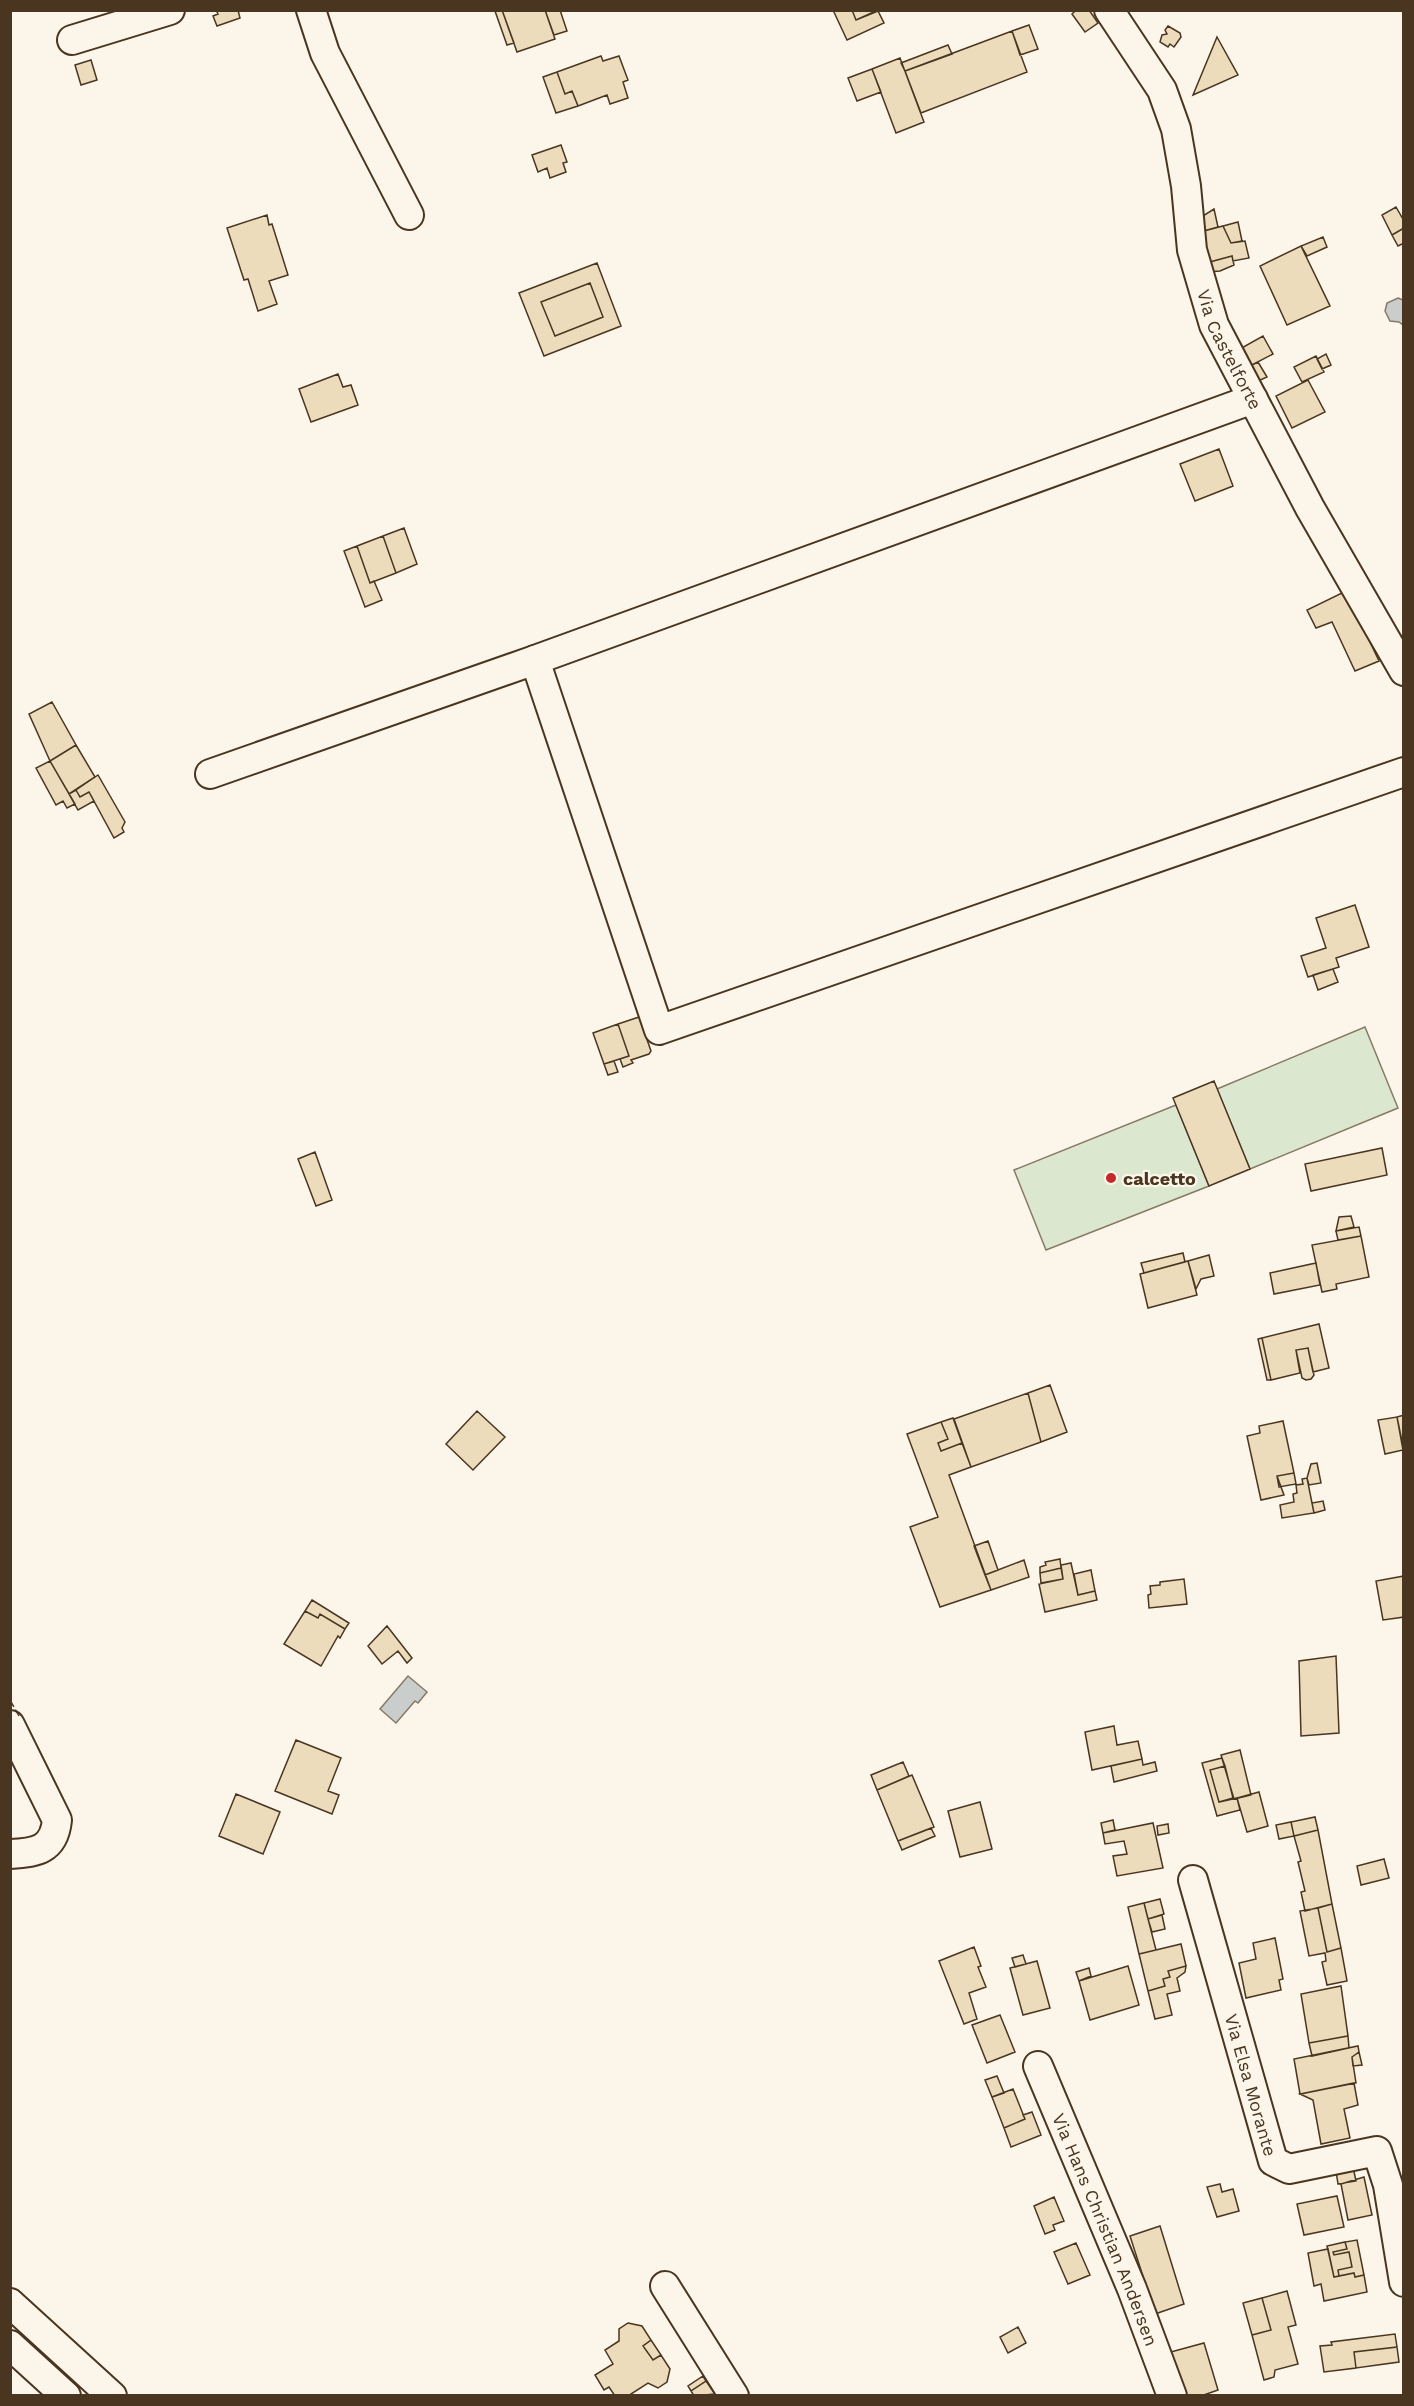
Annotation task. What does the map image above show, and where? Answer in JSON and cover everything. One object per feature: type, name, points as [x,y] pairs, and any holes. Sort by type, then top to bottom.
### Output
[{"type":"street","points":[[72,40],[170,10]]},
{"type":"street","points":[[311,10],[325,53],[409,215]]},
{"type":"street","name":"Via Castelforte","points":[[1109,10],[1143,58],[1162,90],[1176,129],[1186,186],[1192,250],[1214,325],[1310,508],[1404,671]]},
{"type":"street","points":[[210,774],[535,660],[1253,399]]},
{"type":"street","points":[[535,660],[659,1030],[1404,772]]},
{"type":"street","points":[[10,1725],[57,1820],[52,1838],[45,1846],[37,1851],[10,1854]]},
{"type":"street","name":"Via Elsa Morante","points":[[1193,1880],[1273,2161],[1289,2169],[1377,2151],[1388,2185],[1404,2282]]},
{"type":"street","name":"Via Hans Christian Andersen","points":[[1038,2066],[1132,2289],[1172,2396]]},
{"type":"street","points":[[665,2286],[734,2396]]},
{"type":"street","points":[[10,2303],[112,2396]]},
{"type":"street","points":[[10,2345],[66,2396]]},
{"type":"green space","name":"calcetto","points":[[1365,1027],[1398,1108],[1250,1169],[1217,1089]]},
{"type":"green space","name":"calcetto","points":[[1176,1105],[1209,1186],[1046,1250],[1014,1170]]},
{"type":"shaded area","points":[[1398,298],[1403,300],[1403,325],[1390,321],[1385,311],[1387,303]]},
{"type":"shaded area","points":[[408,1676],[427,1692],[418,1703],[415,1701],[396,1723],[380,1709]]},
{"type":"building","points":[[216,10],[238,10],[240,18],[217,26],[213,16],[218,14]]},
{"type":"building","points":[[502,10],[514,43],[507,45],[495,11]]},
{"type":"building","points":[[502,10],[545,10],[555,39],[517,52]]},
{"type":"building","points":[[545,10],[560,10],[567,31],[554,35]]},
{"type":"building","points":[[833,10],[852,10],[856,20],[878,11],[884,23],[847,40]]},
{"type":"building","points":[[852,10],[878,10],[856,20]]},
{"type":"building","points":[[1076,10],[1089,10],[1098,23],[1085,32],[1072,14]]},
{"type":"building","points":[[1029,25],[1038,49],[1020,55],[1012,31]]},
{"type":"building","points":[[1168,26],[1180,33],[1181,37],[1174,47],[1170,44],[1168,47],[1160,42],[1162,35],[1167,34],[1165,30]]},
{"type":"building","points":[[1012,31],[1027,72],[921,113],[905,71]]},
{"type":"building","points":[[1217,37],[1238,75],[1193,95]]},
{"type":"building","points":[[948,45],[952,54],[905,71],[901,63]]},
{"type":"building","points":[[601,56],[603,61],[619,56],[628,80],[623,82],[628,98],[610,104],[607,95],[578,106],[572,91],[565,94],[557,72]]},
{"type":"building","points":[[900,58],[924,122],[896,133],[872,69]]},
{"type":"building","points":[[91,60],[97,80],[81,85],[75,65]]},
{"type":"building","points":[[872,69],[881,92],[857,101],[848,78]]},
{"type":"building","points":[[557,72],[565,94],[572,91],[578,106],[556,113],[543,77]]},
{"type":"building","points":[[561,145],[567,162],[563,163],[566,172],[550,178],[547,168],[538,172],[532,155]]},
{"type":"building","points":[[1396,207],[1404,221],[1404,228],[1392,235],[1382,215]]},
{"type":"building","points":[[1214,209],[1218,227],[1200,232],[1198,219]]},
{"type":"building","points":[[267,215],[288,275],[269,281],[277,304],[258,311],[248,279],[244,280],[227,228]]},
{"type":"building","points":[[1238,222],[1242,241],[1231,243],[1223,226]]},
{"type":"building","points":[[1223,226],[1231,243],[1245,241],[1249,258],[1233,261],[1232,256],[1206,263],[1200,232]]},
{"type":"building","points":[[1404,228],[1404,243],[1398,246],[1392,235]]},
{"type":"building","points":[[1323,237],[1327,247],[1307,256],[1301,246]]},
{"type":"building","points":[[1301,246],[1330,306],[1287,325],[1260,266]]},
{"type":"building","points":[[1232,256],[1234,265],[1220,271],[1208,272],[1206,263]]},
{"type":"building","points":[[597,263],[621,326],[544,356],[519,293]],"holes":[[[590,283],[603,317],[555,336],[541,302]]]},
{"type":"building","points":[[590,283],[603,317],[555,336],[541,302]]},
{"type":"building","points":[[1263,336],[1273,354],[1248,367],[1238,350]]},
{"type":"building","points":[[1326,354],[1331,365],[1322,369],[1317,359]]},
{"type":"building","points":[[1316,356],[1324,372],[1302,382],[1294,367]]},
{"type":"building","points":[[1258,362],[1267,377],[1256,382],[1248,367]]},
{"type":"building","points":[[338,374],[343,387],[351,385],[358,405],[311,422],[299,389]]},
{"type":"building","points":[[1308,380],[1325,412],[1292,428],[1276,396]]},
{"type":"building","points":[[1219,449],[1233,486],[1195,501],[1180,464]]},
{"type":"building","points":[[404,528],[417,564],[396,573],[383,536]]},
{"type":"building","points":[[383,536],[396,573],[370,583],[357,546]]},
{"type":"building","points":[[357,546],[370,583],[374,581],[382,600],[365,607],[344,551]]},
{"type":"building","points":[[1346,591],[1379,661],[1355,671],[1332,622],[1316,628],[1307,610]]},
{"type":"building","points":[[52,702],[76,745],[50,761],[29,714]]},
{"type":"building","points":[[76,745],[95,777],[69,794],[50,761]]},
{"type":"building","points":[[50,761],[75,804],[67,808],[63,801],[56,805],[36,768]]},
{"type":"building","points":[[98,775],[125,822],[122,828],[124,832],[114,838],[89,792],[80,797],[76,790]]},
{"type":"building","points":[[76,790],[80,797],[89,792],[94,801],[78,810],[69,794]]},
{"type":"building","points":[[1355,905],[1369,947],[1336,958],[1339,967],[1308,977],[1301,956],[1326,948],[1316,918]]},
{"type":"building","points":[[1333,969],[1338,982],[1318,990],[1313,975]]},
{"type":"building","points":[[639,1017],[651,1051],[649,1054],[631,1060],[633,1063],[623,1067],[620,1059],[629,1056],[618,1024]]},
{"type":"building","points":[[618,1024],[629,1056],[604,1064],[593,1033]]},
{"type":"building","points":[[614,1061],[618,1072],[608,1075],[604,1064]]},
{"type":"building","points":[[1214,1081],[1250,1169],[1209,1186],[1173,1098]]},
{"type":"building","points":[[1382,1148],[1387,1175],[1311,1191],[1305,1164]]},
{"type":"building","points":[[315,1152],[332,1200],[316,1206],[298,1159]]},
{"type":"building","points":[[1351,1216],[1354,1227],[1336,1231],[1339,1217]]},
{"type":"building","points":[[1359,1227],[1361,1236],[1338,1240],[1336,1231]]},
{"type":"building","points":[[1361,1236],[1369,1277],[1336,1284],[1337,1289],[1322,1292],[1312,1245]]},
{"type":"building","points":[[1183,1253],[1185,1262],[1144,1273],[1141,1263]]},
{"type":"building","points":[[1209,1255],[1214,1276],[1201,1279],[1196,1289],[1188,1261]]},
{"type":"building","points":[[1188,1261],[1197,1295],[1148,1308],[1140,1274]]},
{"type":"building","points":[[1316,1263],[1320,1285],[1274,1294],[1270,1273]]},
{"type":"building","points":[[1319,1324],[1329,1368],[1313,1372],[1308,1348],[1296,1350],[1300,1373],[1271,1380],[1262,1338]]},
{"type":"building","points":[[1262,1338],[1271,1380],[1267,1380],[1258,1339]]},
{"type":"building","points":[[1308,1348],[1314,1375],[1311,1379],[1306,1380],[1302,1378],[1296,1350]]},
{"type":"building","points":[[1050,1385],[1067,1432],[1041,1442],[1028,1393]]},
{"type":"building","points":[[1028,1393],[1041,1442],[971,1467],[954,1419]]},
{"type":"building","points":[[477,1411],[505,1437],[473,1470],[446,1444]]},
{"type":"building","points":[[1404,1415],[1404,1451],[1397,1417]]},
{"type":"building","points":[[1397,1417],[1403,1450],[1385,1454],[1378,1420]]},
{"type":"building","points":[[953,1418],[962,1443],[941,1451],[938,1443],[948,1439],[941,1422]]},
{"type":"building","points":[[1283,1421],[1294,1473],[1277,1476],[1284,1495],[1261,1500],[1247,1436],[1260,1433],[1259,1426]]},
{"type":"building","points":[[941,1422],[948,1439],[938,1443],[941,1451],[962,1443],[971,1467],[949,1475],[991,1590],[940,1607],[910,1527],[938,1517],[907,1434]]},
{"type":"building","points":[[1317,1463],[1321,1483],[1309,1485],[1307,1478],[1311,1464]]},
{"type":"building","points":[[1294,1473],[1296,1484],[1279,1487],[1277,1476]]},
{"type":"building","points":[[1307,1478],[1314,1513],[1282,1518],[1280,1505],[1294,1502],[1293,1494],[1297,1493],[1296,1485],[1303,1484],[1302,1479]]},
{"type":"building","points":[[1323,1501],[1325,1510],[1314,1513],[1312,1503]]},
{"type":"building","points":[[988,1541],[998,1570],[985,1575],[974,1546]]},
{"type":"building","points":[[1060,1559],[1061,1568],[1040,1573],[1040,1567],[1046,1565],[1045,1562]]},
{"type":"building","points":[[1024,1560],[1029,1577],[991,1590],[985,1575]]},
{"type":"building","points":[[1071,1563],[1078,1595],[1095,1591],[1097,1600],[1045,1612],[1039,1584],[1063,1579],[1061,1565]]},
{"type":"building","points":[[1061,1568],[1063,1579],[1041,1583],[1040,1573]]},
{"type":"building","points":[[1091,1570],[1095,1591],[1078,1595],[1074,1574]]},
{"type":"building","points":[[1404,1576],[1404,1617],[1383,1620],[1376,1581]]},
{"type":"building","points":[[1184,1579],[1187,1604],[1149,1608],[1150,1586],[1160,1585],[1160,1582]]},
{"type":"building","points":[[312,1600],[349,1623],[345,1629],[320,1614],[318,1618],[305,1611]]},
{"type":"building","points":[[305,1611],[318,1618],[320,1614],[345,1629],[340,1638],[338,1636],[321,1666],[284,1644]]},
{"type":"building","points":[[387,1626],[412,1658],[407,1663],[398,1651],[382,1664],[368,1646]]},
{"type":"building","points":[[1336,1656],[1339,1733],[1301,1736],[1299,1661]]},
{"type":"building","points":[[1114,1726],[1117,1745],[1138,1741],[1142,1759],[1092,1770],[1085,1732]]},
{"type":"building","points":[[296,1740],[341,1758],[328,1791],[339,1795],[332,1814],[275,1791]]},
{"type":"building","points":[[1240,1750],[1251,1795],[1234,1799],[1221,1755]]},
{"type":"building","points":[[1222,1758],[1225,1766],[1210,1770],[1219,1802],[1237,1798],[1240,1810],[1217,1816],[1202,1763]]},
{"type":"building","points":[[1142,1759],[1143,1765],[1155,1762],[1157,1771],[1114,1782],[1111,1766]]},
{"type":"building","points":[[903,1762],[909,1776],[877,1790],[871,1775]]},
{"type":"building","points":[[1225,1766],[1233,1798],[1219,1802],[1210,1770]]},
{"type":"building","points":[[912,1775],[934,1827],[898,1841],[877,1790]]},
{"type":"building","points":[[1259,1792],[1268,1826],[1247,1832],[1237,1798]]},
{"type":"building","points":[[236,1794],[280,1812],[263,1854],[219,1836]]},
{"type":"building","points":[[980,1802],[992,1849],[960,1857],[948,1811]]},
{"type":"building","points":[[1315,1817],[1318,1830],[1294,1836],[1291,1822]]},
{"type":"building","points":[[1113,1820],[1115,1830],[1103,1833],[1101,1823]]},
{"type":"building","points":[[1291,1822],[1294,1836],[1279,1839],[1276,1825]]},
{"type":"building","points":[[1153,1823],[1163,1868],[1117,1876],[1113,1856],[1127,1854],[1124,1841],[1105,1844],[1103,1833]]},
{"type":"building","points":[[1168,1824],[1169,1833],[1158,1835],[1157,1826]]},
{"type":"building","points":[[931,1828],[935,1836],[902,1850],[898,1841]]},
{"type":"building","points":[[1318,1830],[1332,1904],[1305,1911],[1301,1892],[1305,1891],[1298,1862],[1301,1861],[1294,1836]]},
{"type":"building","points":[[1384,1859],[1389,1878],[1361,1885],[1357,1866]]},
{"type":"building","points":[[1160,1899],[1164,1914],[1148,1919],[1144,1903]]},
{"type":"building","points":[[1144,1903],[1156,1950],[1139,1954],[1128,1907]]},
{"type":"building","points":[[1332,1904],[1341,1948],[1327,1952],[1318,1908]]},
{"type":"building","points":[[1318,1908],[1327,1952],[1341,1948],[1347,1981],[1327,1985],[1322,1962],[1326,1961],[1325,1953],[1309,1956],[1300,1911]]},
{"type":"building","points":[[1162,1915],[1165,1929],[1152,1932],[1148,1919]]},
{"type":"building","points":[[1275,1938],[1283,1979],[1279,1980],[1281,1990],[1246,1998],[1239,1963],[1256,1959],[1253,1943]]},
{"type":"building","points":[[1181,1944],[1186,1966],[1168,1971],[1170,1977],[1163,1979],[1165,1986],[1148,1991],[1139,1954]]},
{"type":"building","points":[[974,1947],[981,1966],[978,1967],[986,1987],[969,1993],[977,2019],[964,2024],[939,1961]]},
{"type":"building","points":[[1023,1955],[1026,1964],[1015,1967],[1012,1958]]},
{"type":"building","points":[[1037,1961],[1050,2008],[1023,2015],[1010,1968]]},
{"type":"building","points":[[1128,1966],[1139,2005],[1090,2020],[1079,1981]]},
{"type":"building","points":[[1186,1966],[1185,1972],[1177,1978],[1180,1991],[1167,1994],[1172,2015],[1155,2019],[1148,1991],[1165,1986],[1163,1979],[1170,1977],[1168,1971]]},
{"type":"building","points":[[1089,1968],[1091,1976],[1079,1981],[1076,1972]]},
{"type":"building","points":[[1341,1986],[1348,2036],[1309,2043],[1301,1994]]},
{"type":"building","points":[[1000,2015],[1015,2052],[987,2063],[972,2025]]},
{"type":"building","points":[[1348,2036],[1349,2048],[1312,2056],[1309,2043]]},
{"type":"building","points":[[1358,2046],[1359,2052],[1352,2057],[1356,2083],[1300,2094],[1294,2059]]},
{"type":"building","points":[[1359,2052],[1362,2065],[1353,2066],[1352,2057]]},
{"type":"building","points":[[997,2076],[1004,2093],[992,2097],[985,2080]]},
{"type":"building","points":[[1354,2083],[1358,2105],[1344,2109],[1350,2138],[1321,2144],[1313,2100],[1300,2094]]},
{"type":"building","points":[[1013,2089],[1025,2119],[1004,2128],[992,2097]]},
{"type":"building","points":[[1032,2112],[1041,2135],[1011,2147],[1004,2128],[1025,2119],[1023,2115]]},
{"type":"building","points":[[1353,2167],[1356,2181],[1338,2184],[1336,2171]]},
{"type":"building","points":[[1364,2177],[1372,2215],[1348,2220],[1341,2184]]},
{"type":"building","points":[[1220,2184],[1222,2192],[1233,2189],[1239,2211],[1217,2217],[1207,2187]]},
{"type":"building","points":[[1337,2196],[1344,2227],[1304,2235],[1297,2204]]},
{"type":"building","points":[[1054,2197],[1064,2221],[1053,2225],[1055,2230],[1045,2234],[1034,2206]]},
{"type":"building","points":[[1160,2226],[1184,2304],[1155,2314],[1130,2236]]},
{"type":"building","points":[[1357,2240],[1364,2275],[1355,2277],[1354,2273],[1339,2276],[1338,2270],[1352,2267],[1349,2252],[1334,2255],[1333,2252],[1347,2249],[1345,2242]]},
{"type":"building","points":[[1345,2242],[1347,2249],[1333,2252],[1334,2255],[1349,2252],[1352,2267],[1338,2270],[1339,2276],[1334,2277],[1327,2246]]},
{"type":"building","points":[[1076,2243],[1090,2275],[1068,2284],[1054,2252]]},
{"type":"building","points":[[1328,2249],[1334,2277],[1354,2273],[1355,2277],[1364,2275],[1367,2292],[1324,2301],[1321,2284],[1314,2286],[1308,2253]]},
{"type":"building","points":[[1287,2291],[1296,2325],[1288,2327],[1298,2364],[1275,2370],[1274,2377],[1264,2380],[1252,2335],[1271,2330],[1262,2298]]},
{"type":"building","points":[[1262,2298],[1271,2330],[1252,2335],[1243,2303]]},
{"type":"building","points":[[628,2323],[642,2326],[651,2340],[643,2346],[653,2360],[661,2355],[670,2369],[667,2382],[658,2388],[648,2383],[628,2396],[615,2396],[609,2387],[604,2390],[595,2375],[613,2364],[605,2350],[619,2341],[619,2329]]},
{"type":"building","points":[[1018,2327],[1026,2343],[1008,2353],[1000,2337]]},
{"type":"building","points":[[1395,2334],[1397,2347],[1354,2352],[1356,2368],[1324,2372],[1320,2346],[1332,2345],[1331,2342]]},
{"type":"building","points":[[651,2340],[661,2355],[653,2360],[643,2346]]},
{"type":"building","points":[[1204,2343],[1218,2390],[1201,2396],[1180,2396],[1167,2353]]},
{"type":"building","points":[[1397,2347],[1399,2362],[1356,2368],[1354,2352]]},
{"type":"building","points":[[703,2376],[706,2381],[691,2391],[688,2386]]},
{"type":"building","points":[[706,2381],[715,2394],[694,2396],[691,2391]]},
{"type":"fence","points":[[10,1700],[19,1716]]},
{"type":"place","name":"calcetto","points":[[1111,1178]]}]
